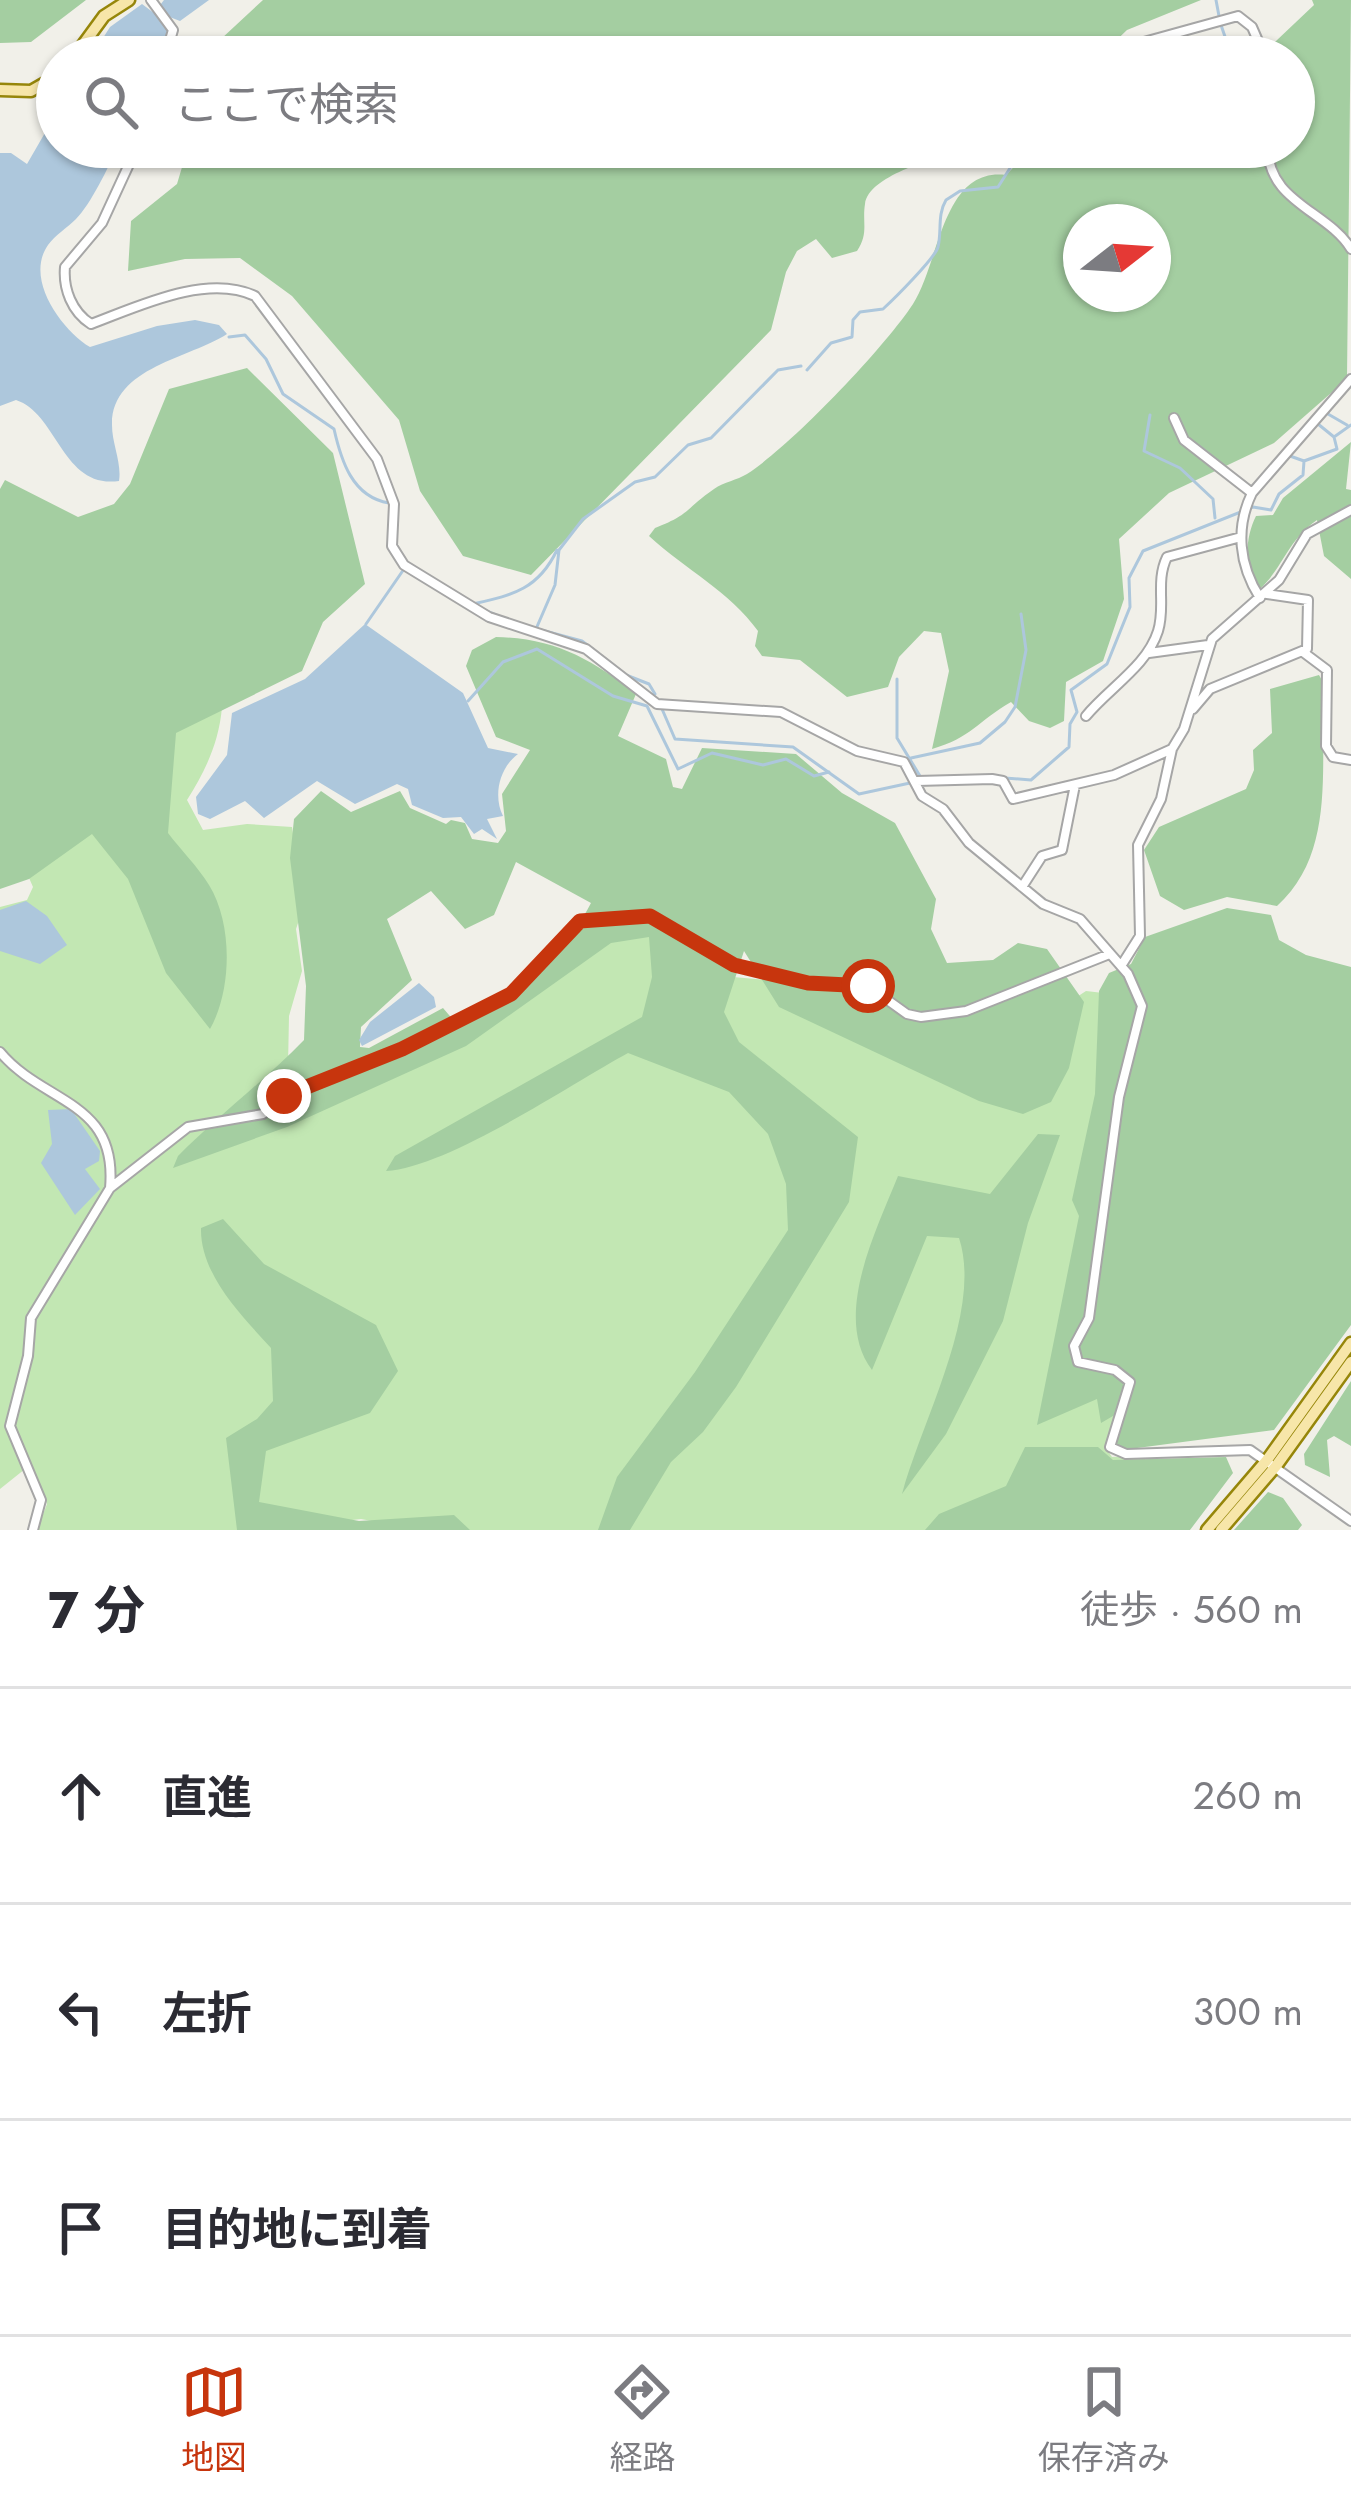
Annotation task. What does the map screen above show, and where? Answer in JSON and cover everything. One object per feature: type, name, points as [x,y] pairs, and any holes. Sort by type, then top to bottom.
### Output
[{"type":"main road","points":[[89,36],[104,16],[129,0]]},
{"type":"main road","points":[[0,90],[36,88]]},
{"type":"main road","points":[[1207,1530],[1271,1463],[1351,1343]]},
{"type":"main road","points":[[1221,1530],[1351,1362]]},
{"type":"street","points":[[153,4],[174,36]]},
{"type":"street","points":[[1166,36],[1238,16],[1256,36]]},
{"type":"street","points":[[127,168],[102,223],[65,268],[71,303],[82,318],[91,324],[178,295],[234,291],[255,296],[369,445],[394,505],[391,534],[399,561],[466,605],[586,649],[657,704],[781,712],[856,751],[904,762],[922,796],[943,809],[969,843],[1042,904],[1081,920],[1121,966],[1142,1006],[1143,1018],[1119,1096],[1089,1318],[1074,1355],[1078,1362],[1114,1370],[1130,1382],[1109,1441],[1115,1453],[1232,1447],[1271,1463],[1351,1520]]},
{"type":"street","points":[[1272,168],[1291,198],[1351,249]]},
{"type":"street","points":[[1190,712],[1210,689],[1303,652],[1309,645],[1308,600],[1263,596],[1246,572],[1241,537],[1244,511],[1252,493],[1351,379]]},
{"type":"street","points":[[1174,418],[1184,440],[1252,493]]},
{"type":"street","points":[[1121,966],[1140,936],[1138,845],[1161,799],[1172,749],[1190,712],[1210,645],[1219,629],[1263,596],[1307,534],[1351,510]]},
{"type":"street","points":[[1086,716],[1149,653],[1160,622],[1160,576],[1167,557],[1241,537]]},
{"type":"street","points":[[1149,653],[1210,645]]},
{"type":"street","points":[[1303,652],[1328,670],[1329,752],[1351,760]]},
{"type":"street","points":[[917,782],[992,779],[1003,781],[1012,799],[1114,775],[1172,749]]},
{"type":"street","points":[[1022,887],[1042,856],[1062,850],[1076,783]]},
{"type":"street","points":[[33,1530],[40,1500],[10,1426],[28,1356],[31,1318],[110,1189],[188,1126],[262,1114],[284,1096],[402,1049],[511,994],[580,921],[650,916],[734,965],[808,983],[868,986],[922,1017],[966,1011],[1107,955]]},
{"type":"street","points":[[0,1052],[21,1075],[87,1115],[110,1160],[110,1189]]},
{"type":"green space","points":[[0,0],[86,0],[31,42],[0,43]]},
{"type":"green space","points":[[263,0],[1201,0],[1121,36],[224,36]]},
{"type":"green space","points":[[1312,0],[1351,0],[1347,379],[1274,443],[1169,493],[1119,539],[1124,599],[1103,661],[1066,682],[1064,721],[1050,728],[1029,721],[1011,702],[965,734],[932,749],[949,671],[941,633],[924,631],[899,657],[888,687],[847,697],[800,660],[762,656],[755,646],[758,631],[747,617],[649,536],[714,489],[766,460],[836,395],[913,304],[946,221],[968,186],[985,177],[1006,175],[1013,168],[1315,168],[1315,36],[1281,36],[1314,5]]},
{"type":"green space","points":[[182,168],[909,168],[869,194],[857,251],[832,258],[816,239],[797,251],[786,272],[771,330],[531,575],[463,556],[420,491],[399,420],[292,296],[240,258],[185,259],[128,271],[131,221],[177,184]]},
{"type":"green space","points":[[247,368],[333,453],[365,584],[323,622],[302,671],[176,733],[168,833],[209,885],[226,937],[226,977],[210,1029],[166,973],[128,879],[92,834],[29,879],[0,889],[0,489],[5,480],[78,517],[114,504],[130,484],[169,389]]},
{"type":"green space","points":[[1351,442],[1346,489],[1351,490],[1351,579],[1324,556],[1317,520],[1299,536],[1260,589],[1248,553],[1256,516],[1273,515],[1283,498]]},
{"type":"green space","points":[[496,637],[517,638],[554,646],[604,670],[636,694],[618,736],[666,759],[673,787],[682,789],[702,748],[796,754],[842,793],[895,823],[936,899],[931,929],[947,963],[993,960],[1018,943],[1047,949],[1084,1002],[1069,1068],[1051,1102],[1023,1114],[979,1101],[779,1007],[744,951],[724,1012],[739,1042],[858,1137],[849,1202],[736,1387],[703,1432],[671,1462],[630,1530],[598,1530],[617,1477],[695,1372],[788,1230],[786,1184],[768,1134],[729,1092],[628,1053],[475,1140],[412,1166],[386,1171],[395,1156],[642,1017],[652,977],[649,937],[611,943],[466,1046],[287,1127],[173,1168],[178,1156],[304,1040],[306,986],[290,858],[294,819],[321,791],[351,812],[400,791],[410,808],[446,824],[451,820],[465,823],[472,839],[498,843],[506,831],[502,794],[530,750],[496,737],[466,666],[472,650]],"holes":[[[516,862],[591,903],[550,958],[495,1000],[455,1022],[443,1008],[369,1048],[360,1047],[361,1027],[412,980],[387,919],[431,891],[465,929],[494,915]]]},
{"type":"green space","points":[[1319,675],[1325,686],[1322,803],[1310,858],[1297,884],[1277,906],[1227,897],[1184,910],[1160,896],[1144,850],[1159,827],[1246,789],[1254,770],[1253,750],[1272,733],[1270,689]]},
{"type":"green space","points":[[222,707],[210,755],[187,800],[203,830],[247,824],[292,827],[304,905],[296,929],[302,971],[289,1016],[288,1066],[394,1062],[629,923],[722,976],[1063,1006],[1086,991],[1112,994],[1127,1387],[1105,1447],[1112,1457],[1146,1455],[1139,1489],[1093,1530],[421,1530],[361,1519],[263,1530],[37,1530],[47,1504],[30,1465],[0,1489],[0,907],[27,900],[33,887],[0,811]]},
{"type":"green space","points":[[1227,908],[1271,915],[1279,940],[1306,955],[1351,967],[1351,1325],[1274,1430],[1122,1450],[1115,1445],[1125,1409],[1101,1423],[1097,1399],[1037,1425],[1079,1216],[1072,1200],[1095,1094],[1099,991],[1109,973],[1131,964],[1145,937]]},
{"type":"green space","points":[[1038,1134],[1060,1135],[1028,1223],[1003,1321],[946,1434],[902,1494],[957,1332],[964,1267],[959,1238],[927,1236],[872,1370],[861,1349],[857,1300],[879,1222],[898,1176],[990,1194]]},
{"type":"green space","points":[[223,1219],[264,1264],[376,1325],[398,1371],[370,1413],[266,1451],[259,1502],[359,1521],[454,1515],[470,1530],[237,1530],[226,1438],[257,1419],[273,1401],[271,1348],[224,1293],[207,1262],[201,1228]]},
{"type":"green space","points":[[1351,1381],[1351,1446],[1334,1436],[1327,1440],[1330,1477],[1305,1465],[1304,1454]]},
{"type":"green space","points":[[1025,1447],[1098,1447],[1113,1460],[1226,1457],[1233,1473],[1190,1530],[925,1530],[939,1514],[1006,1486]]},
{"type":"green space","points":[[1268,1492],[1283,1498],[1302,1525],[1298,1530],[1234,1530]]},
{"type":"water","points":[[164,0],[209,0],[180,21],[167,16],[163,21],[170,36],[104,36],[142,4],[154,13]]},
{"type":"water","points":[[36,148],[36,168],[107,168],[87,205],[51,241],[42,258],[43,288],[58,316],[79,339],[90,347],[157,326],[195,320],[219,325],[227,334],[156,367],[124,390],[115,405],[112,425],[119,481],[85,474],[30,408],[16,400],[0,406],[0,153],[11,153],[27,164]]},
{"type":"water","points":[[365,624],[463,693],[488,748],[518,754],[500,783],[503,816],[487,819],[497,839],[482,829],[474,834],[461,817],[443,818],[412,805],[408,789],[397,784],[355,804],[317,781],[264,818],[245,801],[210,819],[198,814],[196,797],[227,755],[232,713],[305,679]]},
{"type":"water","points":[[26,901],[47,916],[67,945],[40,964],[0,951],[0,910]]},
{"type":"water","points":[[419,983],[434,997],[436,1007],[362,1046],[359,1040],[370,1022]]},
{"type":"water","points":[[71,1109],[100,1151],[99,1161],[85,1169],[100,1189],[75,1215],[41,1163],[52,1144],[48,1110]]},
{"type":"waterway","points":[[1216,0],[1219,16]]},
{"type":"waterway","points":[[1221,25],[1225,36]]},
{"type":"waterway","points":[[807,370],[831,343],[852,337],[853,320],[860,312],[883,309],[930,260],[938,247],[946,200],[960,191],[998,187],[1010,168]]},
{"type":"waterway","points":[[229,337],[245,335],[266,359],[283,394],[334,429],[357,485],[389,503]]},
{"type":"waterway","points":[[536,629],[555,585],[559,550],[583,519],[635,482],[655,477],[688,445],[711,438],[778,370],[801,366]]},
{"type":"waterway","points":[[1328,414],[1347,425]]},
{"type":"waterway","points":[[1150,415],[1144,451],[1180,468],[1213,499],[1215,518]]},
{"type":"waterway","points":[[1318,424],[1334,437]]},
{"type":"waterway","points":[[1005,778],[1031,780],[1069,747],[1070,724],[1077,712],[1071,690],[1107,664],[1130,607],[1129,578],[1143,551],[1253,507],[1271,510],[1279,494],[1303,475],[1304,461],[1337,449],[1334,437],[1351,425]]},
{"type":"waterway","points":[[1200,447],[1230,471]]},
{"type":"waterway","points":[[1290,456],[1304,461]]},
{"type":"waterway","points":[[473,604],[512,594],[532,582],[557,550]]},
{"type":"waterway","points":[[366,624],[404,569]]},
{"type":"waterway","points":[[484,610],[503,618]]},
{"type":"waterway","points":[[911,758],[980,743],[1005,722],[1015,707],[1026,650],[1021,614]]},
{"type":"waterway","points":[[541,630],[582,641],[626,675],[649,684],[655,694]]},
{"type":"waterway","points":[[468,701],[503,662],[537,649],[613,696],[647,706],[678,769],[712,753],[763,765],[786,759],[814,776],[829,772]]},
{"type":"waterway","points":[[897,679],[897,738],[920,776]]},
{"type":"waterway","points":[[662,709],[675,739],[793,747],[859,794],[910,783]]},
{"type":"route","points":[[284,1096],[402,1049],[465,1013],[511,994],[580,921],[650,916],[734,965],[808,983],[868,986]]}]
